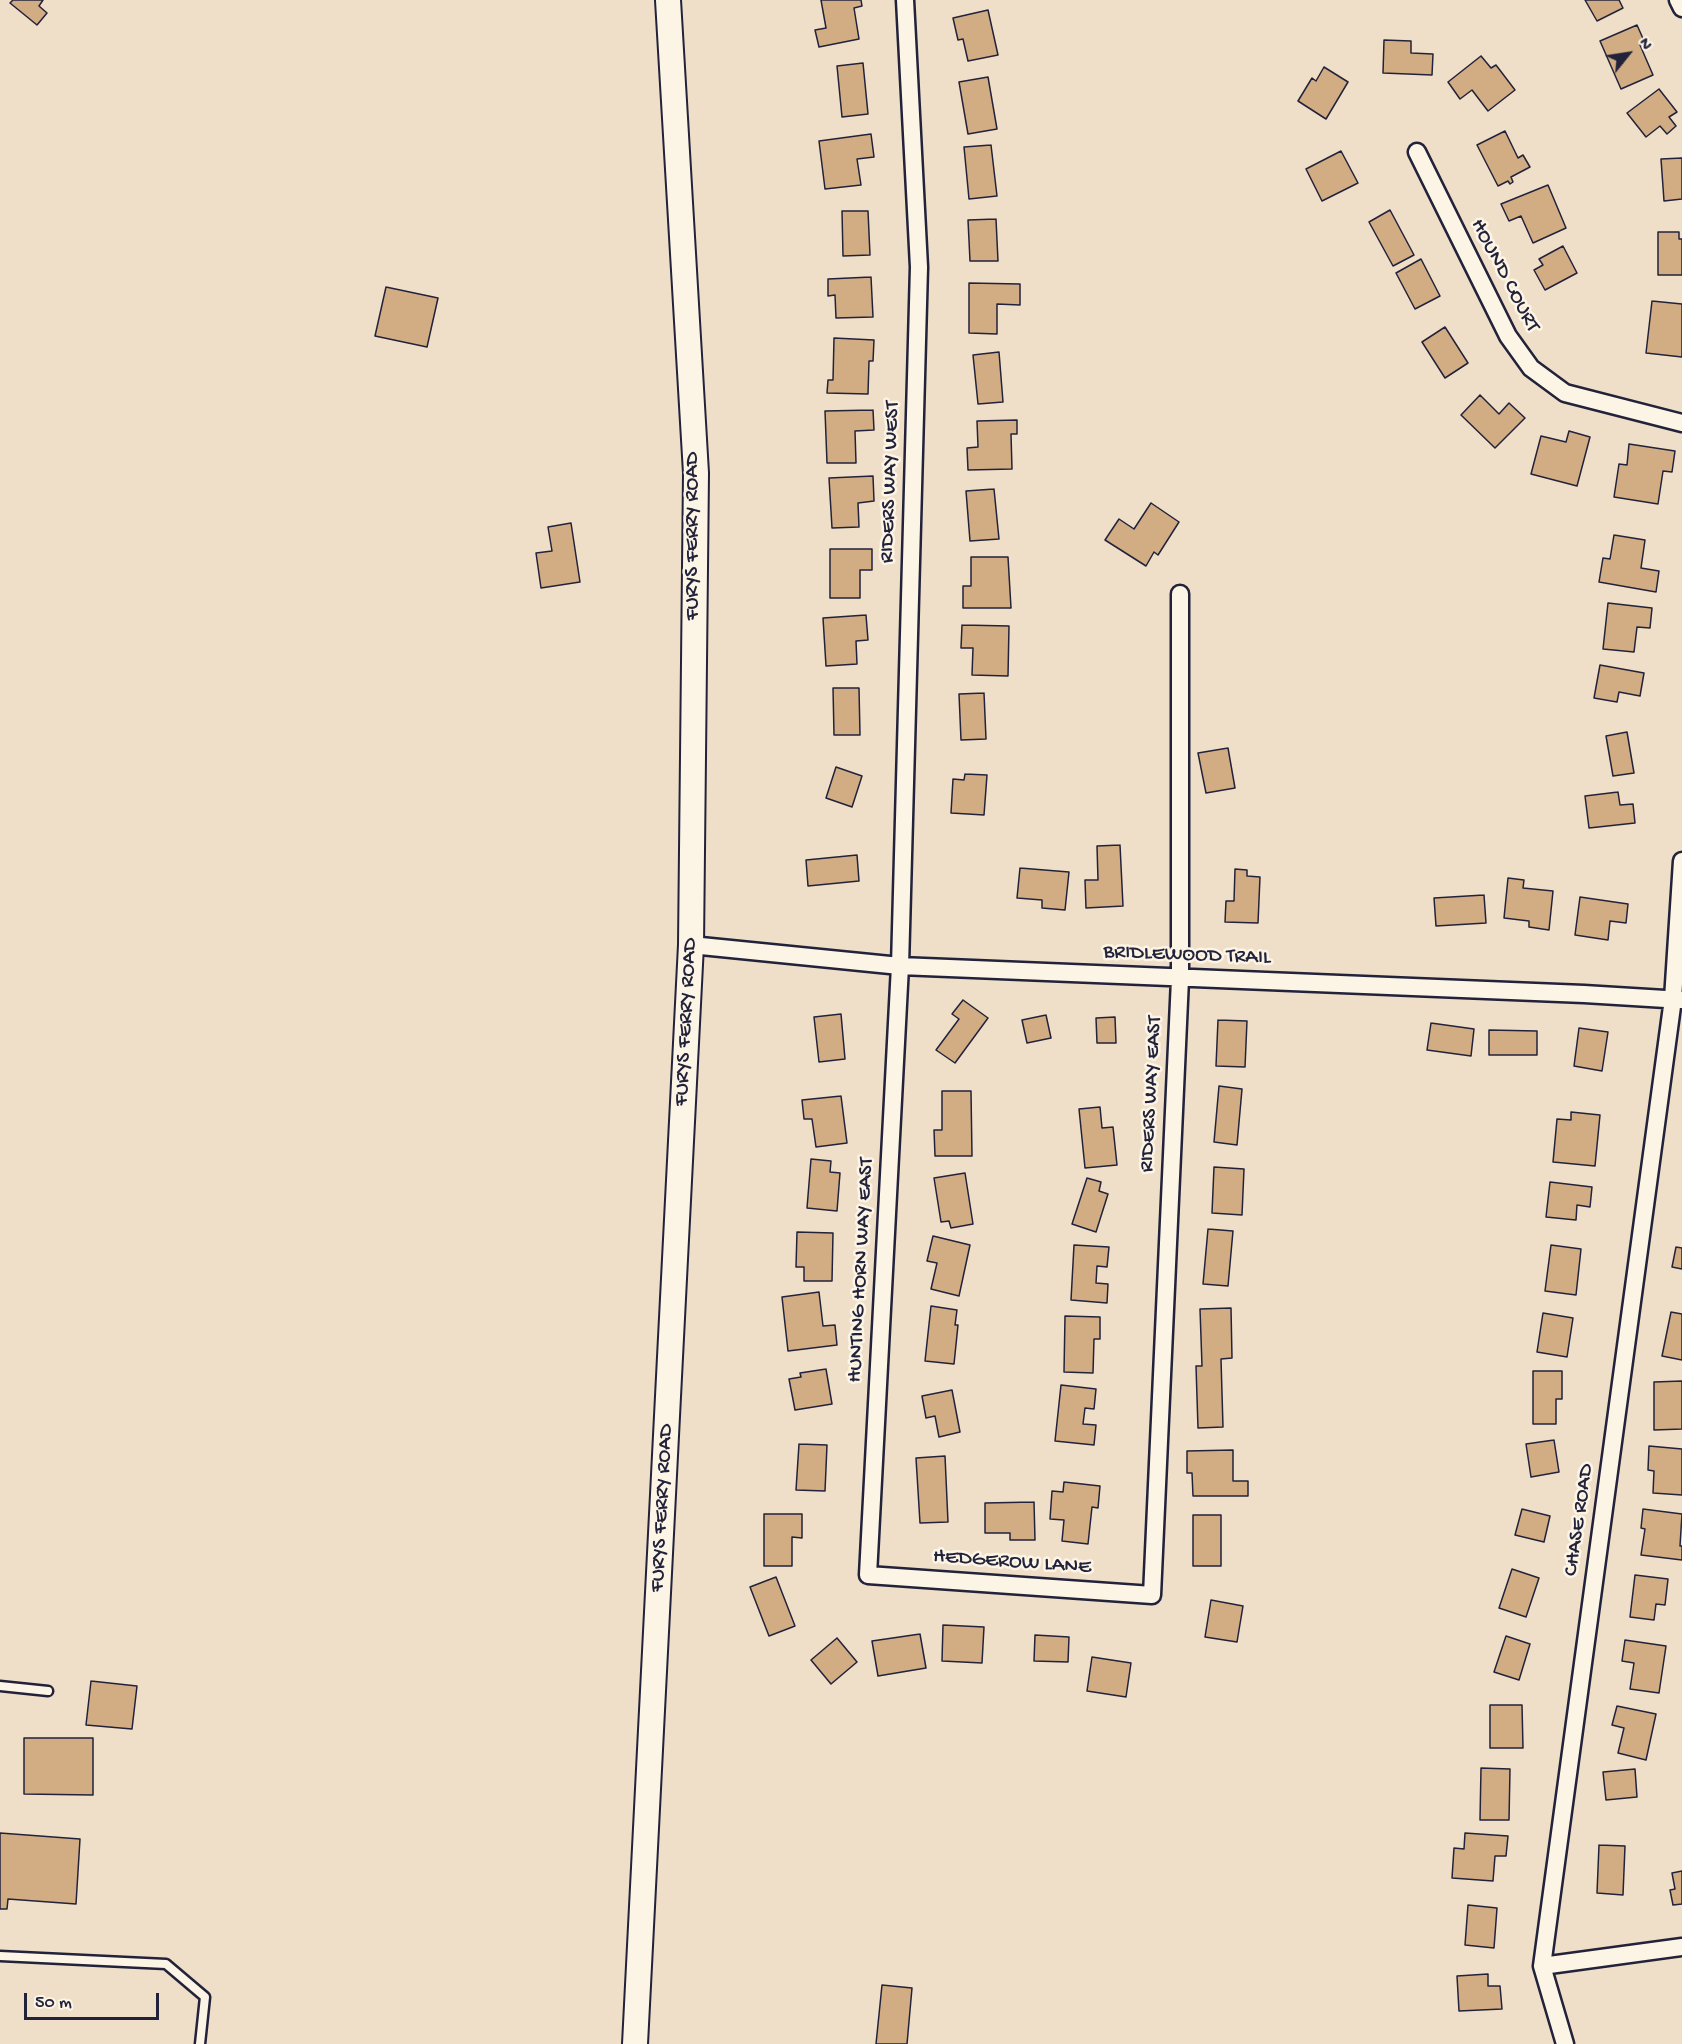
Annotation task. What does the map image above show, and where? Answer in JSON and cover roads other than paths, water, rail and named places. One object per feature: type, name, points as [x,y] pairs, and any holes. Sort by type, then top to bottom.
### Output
[{"type":"main road","name":"FURYS FERRY ROAD","points":[[635,2044],[691,945],[696,473],[668,0]]},
{"type":"street","name":"RIDERS WAY WEST","points":[[900,966],[919,267],[905,0]]},
{"type":"street","points":[[1678,0],[1682,8]]},
{"type":"street","name":"HOUND COURT","points":[[1417,152],[1508,336],[1531,368],[1565,393],[1682,423]]},
{"type":"street","name":"RIDERS WAY EAST","points":[[1152,1595],[1180,979],[1180,594]]},
{"type":"street","name":"CHASE ROAD","points":[[1565,2044],[1542,1966],[1678,999],[1682,861]]},
{"type":"street","name":"BRIDLEWOOD TRAIL","points":[[691,945],[900,966],[1678,999]]},
{"type":"street","name":"HUNTING HORN WAY EAST","points":[[868,1575],[900,966]]},
{"type":"street","name":"HEDGEROW LANE","points":[[868,1575],[1152,1595]]},
{"type":"street","points":[[1542,1966],[1682,1947]]},
{"type":"lane","points":[[0,1686],[48,1691]]},
{"type":"lane","points":[[0,1956],[166,1964],[205,1997],[200,2044]]}]
